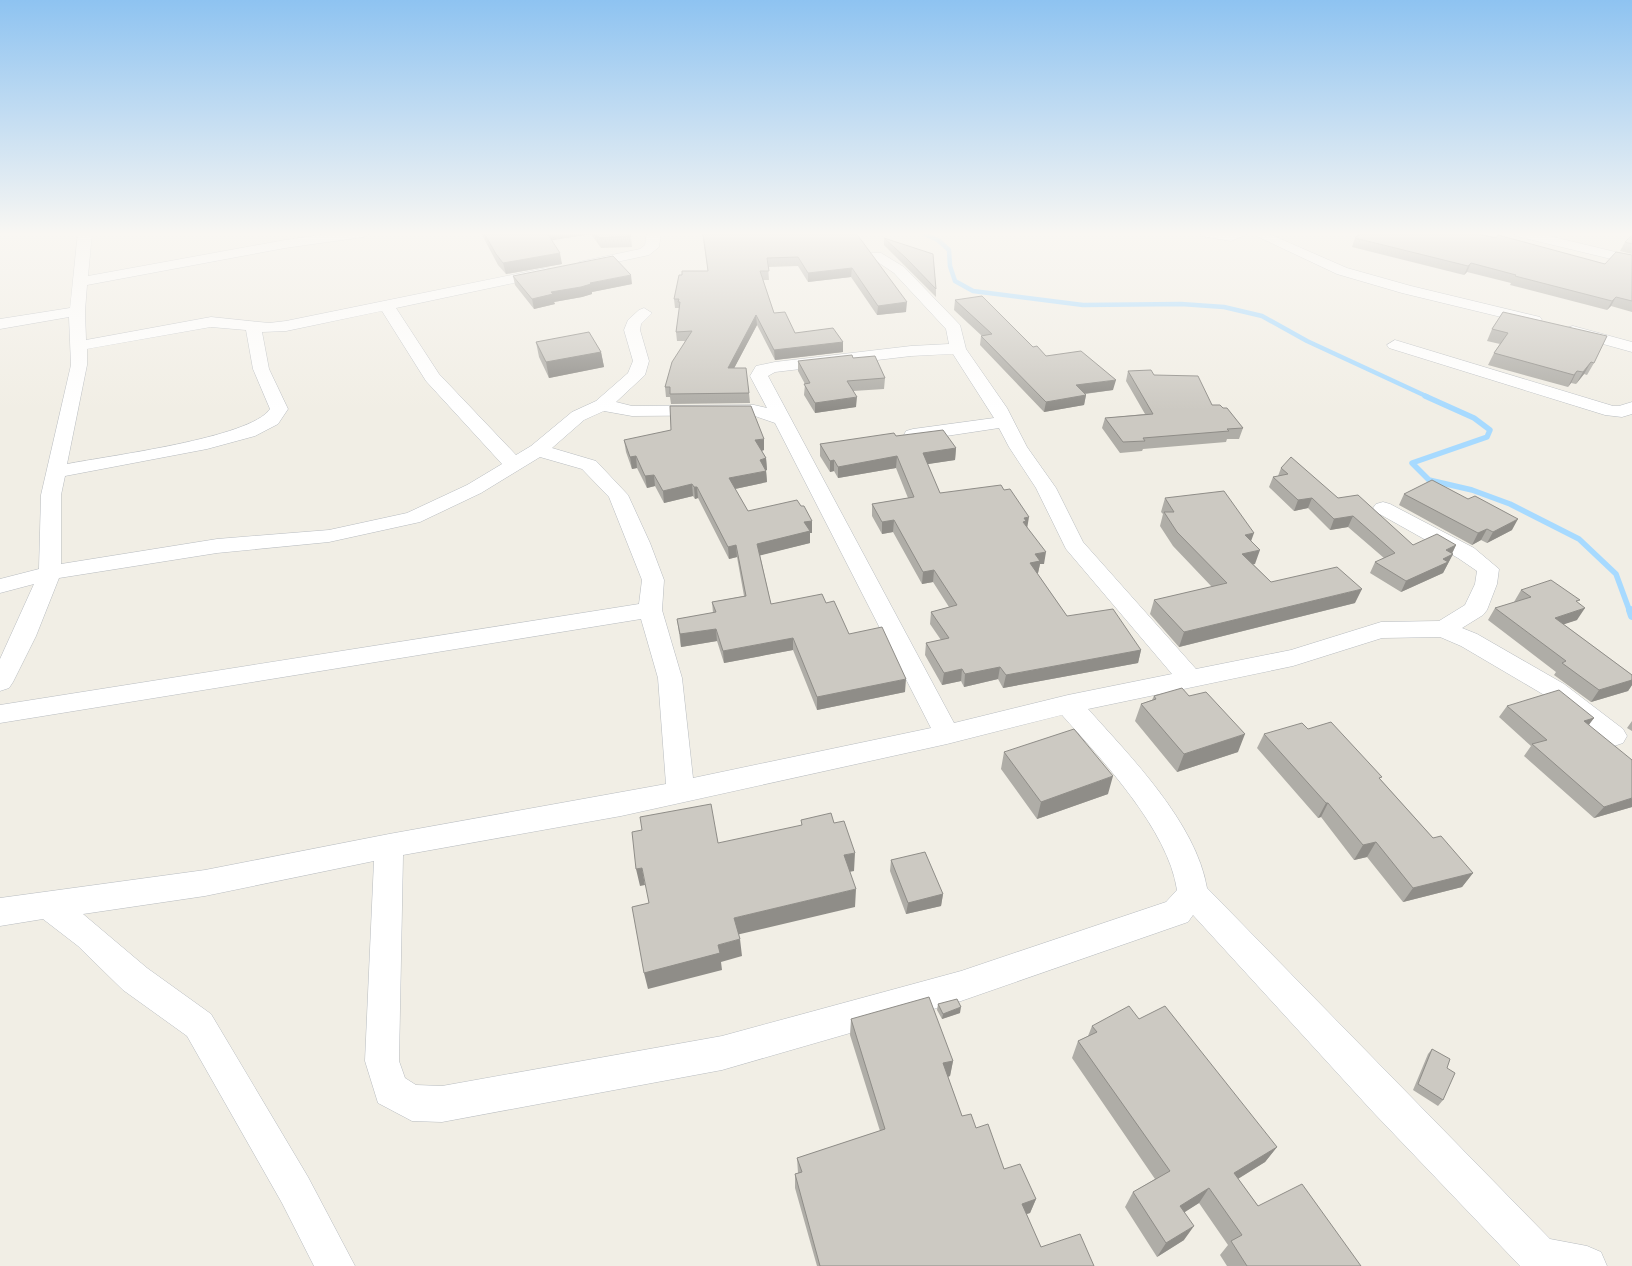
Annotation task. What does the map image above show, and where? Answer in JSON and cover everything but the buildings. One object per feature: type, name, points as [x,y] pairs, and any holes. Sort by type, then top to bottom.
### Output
[{"type":"street","points":[[0,682],[24,636],[50,573],[51,495],[79,365],[79,292]]},
{"type":"street","points":[[78,346],[211,322],[253,326],[286,326],[454,292]]},
{"type":"street","points":[[920,292],[954,328],[958,349],[1006,422],[1018,447],[1046,488],[1074,544],[1190,679]]},
{"type":"street","points":[[1416,292],[1632,346]]},
{"type":"street","points":[[387,306],[432,377],[513,464]]},
{"type":"street","points":[[0,324],[78,311]]},
{"type":"street","points":[[0,586],[50,573],[217,546],[329,536],[413,518],[446,504],[538,450],[578,416],[602,405],[636,375],[640,361],[632,330],[634,323],[644,313]]},
{"type":"street","points":[[55,472],[248,432],[272,420],[279,409],[261,369],[253,326]]},
{"type":"street","points":[[1395,345],[1611,411],[1622,412],[1632,408]]},
{"type":"street","points":[[947,734],[806,448],[783,420],[759,376],[762,370],[911,351],[958,349]]},
{"type":"street","points":[[754,410],[774,401]]},
{"type":"street","points":[[602,405],[642,411],[754,410],[783,420]]},
{"type":"street","points":[[892,438],[1006,422]]},
{"type":"street","points":[[538,450],[589,465],[618,494],[653,580],[650,610],[670,678],[681,792]]},
{"type":"street","points":[[1383,508],[1466,553],[1488,570],[1486,584],[1476,610],[1443,629]]},
{"type":"street","points":[[0,714],[650,610]]},
{"type":"street","points":[[0,912],[205,883],[389,846],[681,792],[947,734],[1068,704],[1293,658],[1381,630],[1443,629],[1469,640],[1555,690],[1614,736]]},
{"type":"street","points":[[389,846],[382,1061],[391,1090],[412,1103],[442,1104],[722,1053],[961,986],[1177,912],[1192,893],[1192,876],[1171,835],[1117,758],[1068,704]]},
{"type":"street","points":[[1192,893],[1543,1261],[1587,1266]]},
{"type":"street","points":[[49,906],[88,936],[135,979],[199,1025],[295,1190],[334,1266]]},
{"type":"waterway","points":[[981,292],[1083,305],[1181,304],[1224,307],[1262,316],[1307,341],[1428,397]]},
{"type":"waterway","points":[[1425,396],[1474,418],[1490,430],[1487,437],[1412,463],[1429,480],[1472,490],[1510,504],[1579,539],[1616,574],[1630,612]]},
{"type":"waterway","points":[[1630,610],[1632,616]]}]
